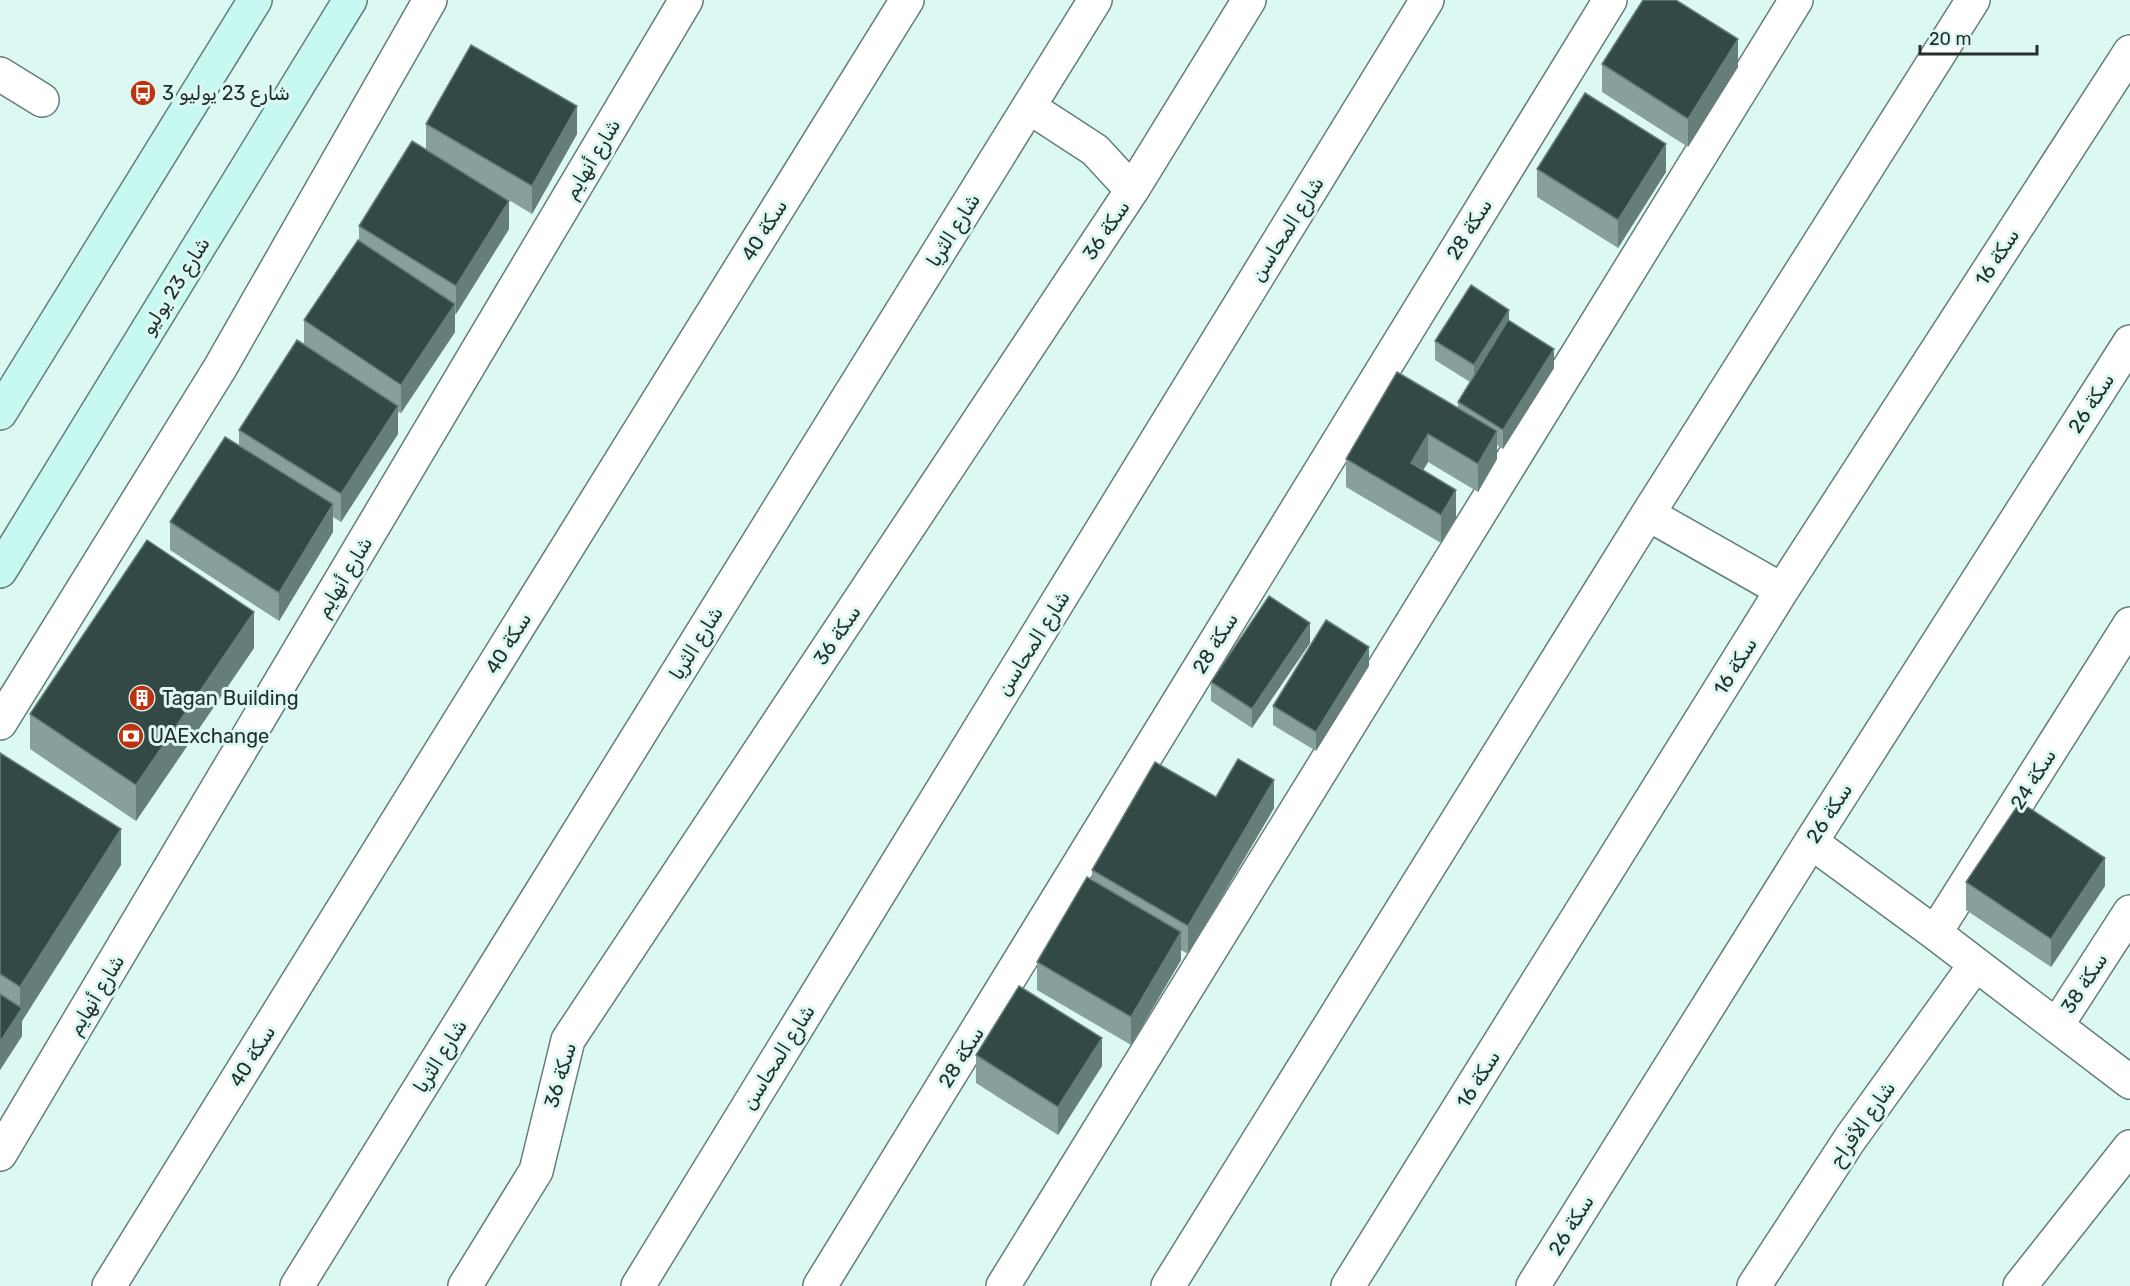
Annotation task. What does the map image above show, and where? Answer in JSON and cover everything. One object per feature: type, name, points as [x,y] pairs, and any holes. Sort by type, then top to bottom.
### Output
[{"type":"main road","points":[[3,404],[255,0]]},
{"type":"main road","name":"شارع 23 يوليو","points":[[0,571],[350,0]]},
{"type":"street","points":[[0,723],[220,368],[430,0]]},
{"type":"street","name":"شارع أنهايم","points":[[0,1154],[686,0]]},
{"type":"street","name":"سكة 40","points":[[109,1286],[907,0]]},
{"type":"street","name":"شارع الثريا","points":[[297,1286],[1095,0]]},
{"type":"street","name":"سكة 36","points":[[465,1286],[536,1171],[568,1040],[1132,190],[1249,0]]},
{"type":"street","name":"شارع المحاسن","points":[[638,1286],[1427,0]]},
{"type":"street","name":"سكة 28","points":[[820,1286],[1610,0]]},
{"type":"street","points":[[1003,1286],[1796,0]]},
{"type":"street","points":[[1168,1286],[1648,514],[1973,0]]},
{"type":"street","name":"سكة 16","points":[[1348,1286],[1782,590],[2130,52]]},
{"type":"street","points":[[0,74],[42,100]]},
{"type":"street","points":[[1029,107],[1095,150],[1132,190]]},
{"type":"street","name":"سكة 26","points":[[1533,1286],[1811,842],[2130,342]]},
{"type":"street","points":[[1648,514],[1782,590]]},
{"type":"street","name":"سكة 24","points":[[1935,933],[2130,624]]},
{"type":"street","points":[[1811,842],[2057,1025],[2130,1083]]},
{"type":"street","name":"سكة 38","points":[[2057,1025],[2130,912]]},
{"type":"street","name":"شارع الأفراح","points":[[1754,1286],[1850,1139],[1975,965]]},
{"type":"street","points":[[2020,1286],[2130,1147]]},
{"type":"building","points":[[1643,0],[1676,0],[1738,39],[1688,119],[1602,64]]},
{"type":"building","points":[[471,45],[577,106],[532,186],[426,124]]},
{"type":"building","points":[[1585,93],[1666,144],[1618,220],[1537,169]]},
{"type":"building","points":[[412,141],[509,201],[456,286],[359,226]]},
{"type":"building","points":[[358,240],[455,304],[401,385],[304,320]]},
{"type":"building","points":[[1471,285],[1509,310],[1474,365],[1435,341]]},
{"type":"building","points":[[1508,320],[1554,349],[1503,430],[1458,402]]},
{"type":"building","points":[[297,340],[398,406],[341,494],[239,430]]},
{"type":"building","points":[[1397,372],[1497,431],[1478,464],[1428,434],[1411,463],[1456,490],[1441,515],[1346,459]]},
{"type":"building","points":[[225,437],[333,504],[279,593],[170,522]]},
{"type":"building","name":"Tagan Building","points":[[147,540],[254,612],[136,785],[30,714]]},
{"type":"building","points":[[1269,596],[1310,623],[1252,709],[1211,682]]},
{"type":"building","points":[[1326,620],[1369,647],[1316,732],[1273,706]]},
{"type":"building","points":[[0,753],[121,829],[20,987],[0,974]]},
{"type":"building","points":[[1238,759],[1274,780],[1188,926],[1092,870],[1155,762],[1216,797]]},
{"type":"building","points":[[2020,802],[2105,858],[2051,939],[1966,882]]},
{"type":"building","points":[[1087,877],[1181,932],[1131,1017],[1037,962]]},
{"type":"building","points":[[1019,986],[1102,1038],[1058,1107],[976,1055]]},
{"type":"building","points":[[0,994],[22,1008],[0,1042]]},
{"type":"place","name":"شارع 23 يوليو 3","points":[[143,93]]},
{"type":"place","name":"Tagan Building","points":[[142,698]]},
{"type":"place","name":"UAExchange","points":[[131,736]]}]
